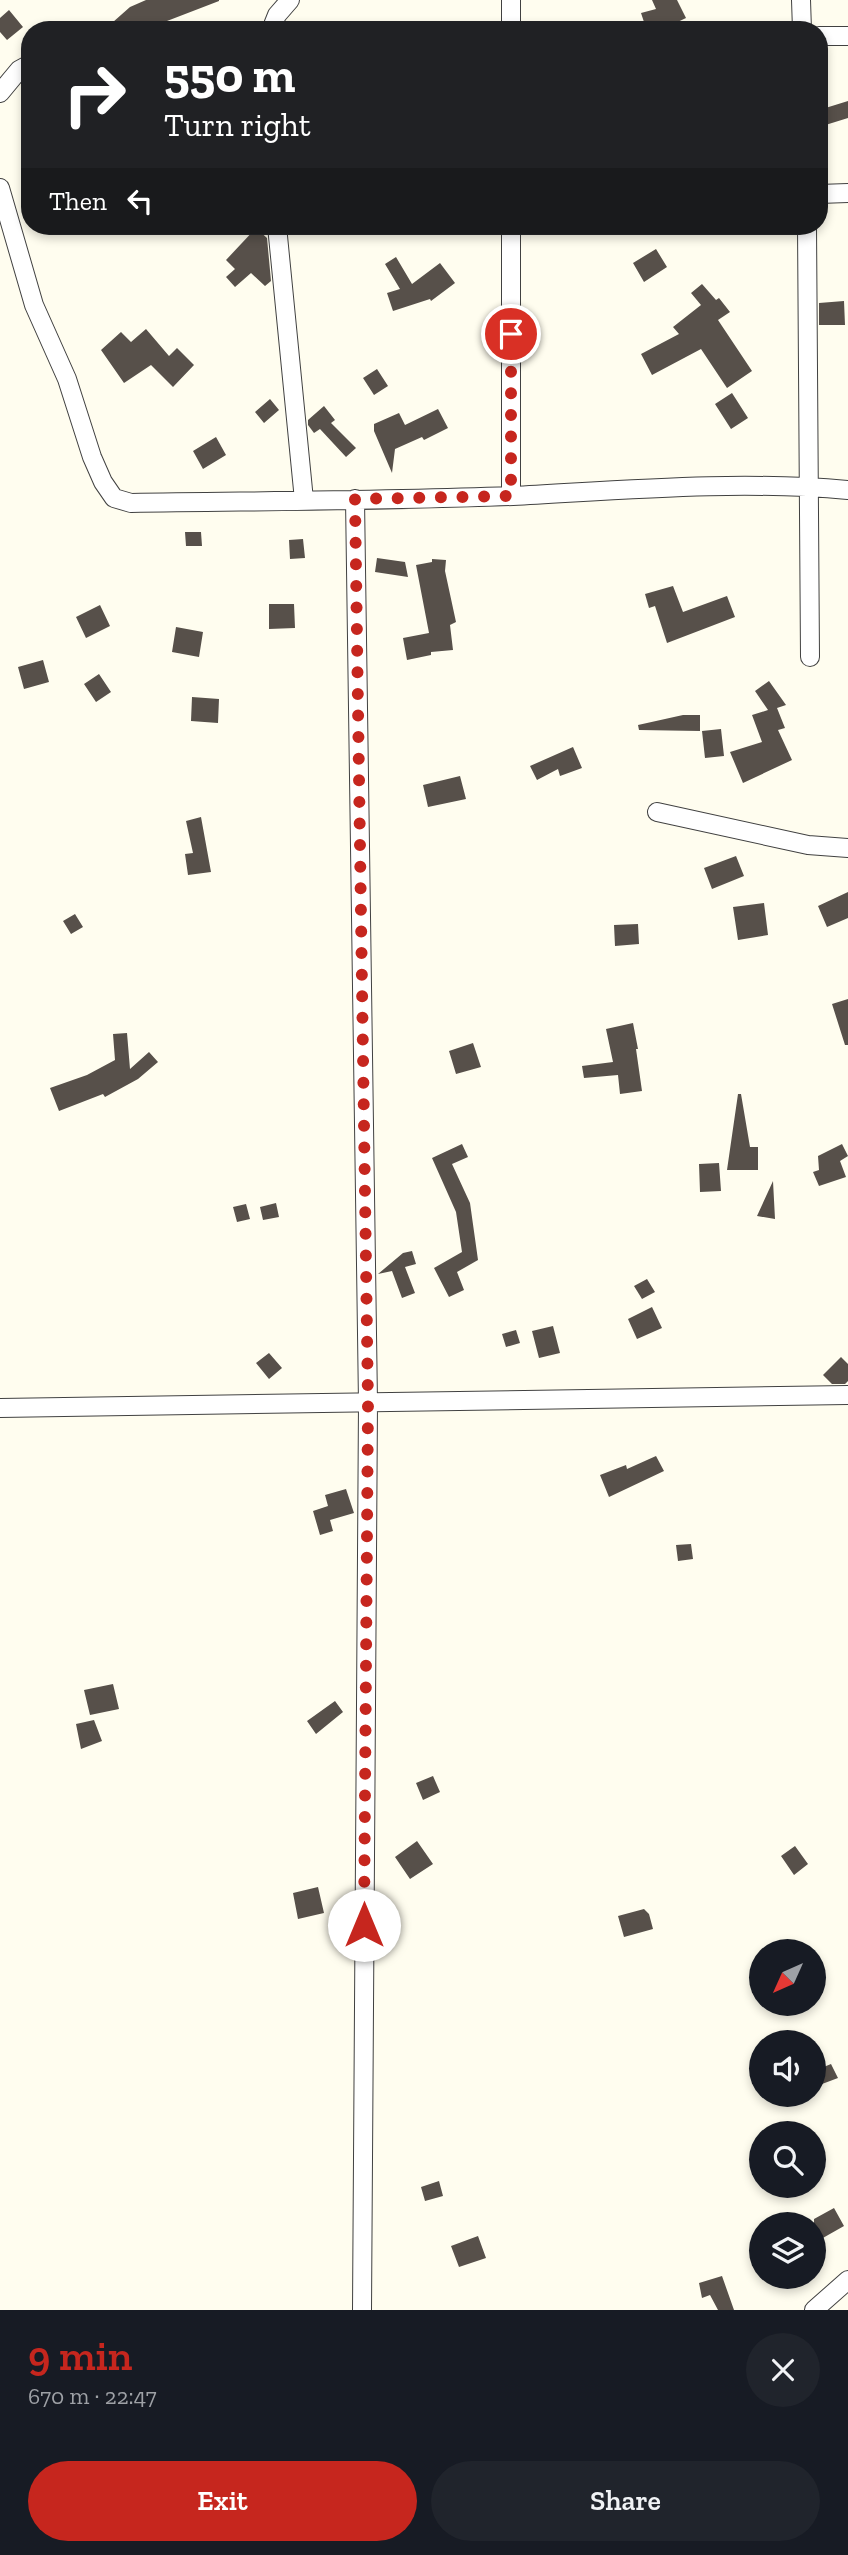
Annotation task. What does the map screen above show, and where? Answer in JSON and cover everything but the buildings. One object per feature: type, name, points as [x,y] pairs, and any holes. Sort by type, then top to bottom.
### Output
[{"type":"street","points":[[275,21],[290,0]]},
{"type":"street","points":[[511,0],[511,21]]},
{"type":"street","points":[[801,0],[802,21]]},
{"type":"street","points":[[828,36],[848,36]]},
{"type":"street","points":[[0,93],[21,69]]},
{"type":"street","points":[[0,188],[34,305],[67,379],[92,457],[103,482],[114,498],[131,503],[511,496],[681,486],[810,486],[848,490]]},
{"type":"street","points":[[828,194],[848,193]]},
{"type":"street","points":[[278,235],[304,500]]},
{"type":"street","points":[[511,235],[511,496]]},
{"type":"street","points":[[807,235],[810,657]]},
{"type":"street","points":[[355,499],[368,1403],[362,2310]]},
{"type":"street","points":[[657,812],[808,845],[848,848]]},
{"type":"street","points":[[0,1408],[848,1395]]},
{"type":"street","points":[[814,2310],[848,2280]]},
{"type":"route","points":[[364,1925],[368,1403],[355,499],[511,496],[511,334]]}]
